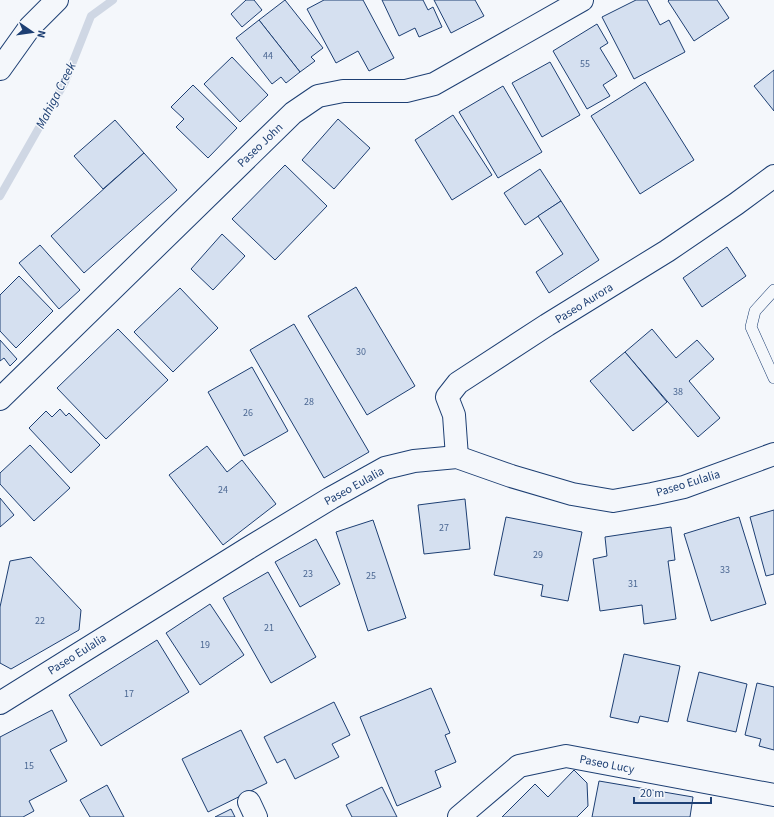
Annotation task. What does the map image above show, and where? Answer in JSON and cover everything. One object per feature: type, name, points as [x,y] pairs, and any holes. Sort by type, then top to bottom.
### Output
[{"type":"street","points":[[0,69],[30,27],[57,0]]},
{"type":"street","name":"Paseo John","points":[[0,399],[293,113],[318,96],[343,91],[406,91],[434,84],[582,0]]},
{"type":"street","name":"Paseo Aurora","points":[[457,457],[454,415],[447,397],[458,383],[547,325],[667,251],[774,176]]},
{"type":"street","name":"Paseo Eulalia","points":[[0,703],[247,548],[385,468],[414,461],[457,457],[511,476],[572,494],[613,501],[684,487],[774,454]]},
{"type":"street","name":"Paseo Lucy","points":[[459,817],[519,766],[566,756],[774,795]]},
{"type":"lane","points":[[774,290],[755,311],[751,327],[774,378]]},
{"type":"building","points":[[246,0],[254,0],[262,10],[242,27],[231,14]]},
{"type":"building","points":[[285,0],[323,48],[311,57],[315,61],[300,72],[259,20]]},
{"type":"building","points":[[324,0],[363,0],[394,58],[369,71],[358,51],[336,63],[307,9]]},
{"type":"building","points":[[382,0],[423,0],[428,10],[433,7],[442,27],[419,37],[415,28],[399,36]]},
{"type":"building","points":[[434,0],[475,0],[484,16],[451,33]]},
{"type":"building","points":[[636,0],[647,0],[660,25],[669,20],[685,52],[634,79],[602,17]]},
{"type":"building","points":[[717,0],[729,18],[694,41],[668,1]]},
{"type":"building","points":[[259,20],[300,72],[286,83],[281,77],[272,84],[236,38]]},
{"type":"building","points":[[597,24],[608,43],[600,48],[617,76],[603,85],[610,96],[587,109],[553,51]]},
{"type":"building","points":[[232,57],[268,95],[240,122],[204,84]]},
{"type":"building","points":[[550,62],[580,115],[542,137],[512,83]]},
{"type":"building","points":[[774,70],[774,111],[754,86]]},
{"type":"building","points":[[645,82],[694,160],[640,194],[591,116]]},
{"type":"building","points":[[193,85],[237,128],[208,158],[176,127],[184,119],[171,107]]},
{"type":"building","points":[[503,86],[542,152],[498,178],[459,112]]},
{"type":"building","points":[[453,115],[492,175],[452,200],[415,140]]},
{"type":"building","points":[[338,119],[370,148],[334,189],[302,160]]},
{"type":"building","points":[[115,120],[144,153],[103,189],[74,156]]},
{"type":"building","points":[[144,153],[177,190],[84,273],[51,236]]},
{"type":"building","points":[[285,165],[327,206],[275,260],[232,219]]},
{"type":"building","points":[[540,169],[561,201],[525,225],[504,193]]},
{"type":"building","points":[[561,201],[599,260],[549,293],[536,272],[563,254],[538,216]]},
{"type":"building","points":[[222,234],[245,256],[213,290],[191,269]]},
{"type":"building","points":[[40,245],[80,290],[59,309],[19,263]]},
{"type":"building","points":[[727,247],[746,276],[702,307],[683,278]]},
{"type":"building","points":[[19,276],[53,311],[16,348],[0,331],[0,295]]},
{"type":"building","points":[[356,287],[415,386],[367,415],[308,316]]},
{"type":"building","points":[[180,288],[218,328],[173,372],[134,332]]},
{"type":"building","points":[[294,324],[369,452],[324,478],[250,350]]},
{"type":"building","points":[[118,329],[168,380],[106,439],[57,388]]},
{"type":"building","points":[[652,329],[676,358],[697,340],[714,359],[689,381],[720,418],[698,437],[625,352]]},
{"type":"building","points":[[0,340],[17,359],[10,366],[4,358],[0,361]]},
{"type":"building","points":[[625,352],[667,402],[633,431],[590,381]]},
{"type":"building","points":[[252,367],[288,431],[244,456],[208,392]]},
{"type":"building","points":[[60,409],[66,416],[69,413],[100,445],[71,473],[29,428],[46,411],[52,417]]},
{"type":"building","points":[[30,445],[70,488],[34,521],[0,484],[0,473]]},
{"type":"building","points":[[207,446],[227,472],[242,460],[276,504],[223,545],[169,475]]},
{"type":"building","points":[[0,498],[14,515],[0,527]]},
{"type":"building","points":[[465,499],[470,549],[424,554],[418,505]]},
{"type":"building","points":[[774,510],[774,574],[766,576],[750,517]]},
{"type":"building","points":[[506,517],[582,532],[568,601],[541,596],[543,585],[494,575]]},
{"type":"building","points":[[739,517],[766,604],[711,621],[684,534]]},
{"type":"building","points":[[373,520],[406,618],[368,631],[336,532]]},
{"type":"building","points":[[671,527],[675,560],[668,561],[676,619],[644,624],[642,605],[600,611],[593,559],[607,556],[605,537]]},
{"type":"building","points":[[316,539],[340,584],[300,607],[275,562]]},
{"type":"building","points":[[31,557],[81,610],[79,630],[11,669],[0,663],[0,607],[10,561]]},
{"type":"building","points":[[268,572],[316,657],[271,683],[223,598]]},
{"type":"building","points":[[210,604],[244,655],[200,685],[166,633]]},
{"type":"building","points":[[157,640],[189,692],[101,746],[69,695]]},
{"type":"building","points":[[624,654],[680,666],[668,722],[640,716],[638,723],[610,717]]},
{"type":"building","points":[[699,672],[747,684],[736,732],[687,721]]},
{"type":"building","points":[[757,683],[774,687],[774,750],[759,746],[761,739],[745,735]]},
{"type":"building","points":[[431,688],[450,733],[445,735],[456,762],[435,771],[441,787],[397,806],[360,717]]},
{"type":"building","points":[[334,702],[350,735],[332,744],[339,757],[295,779],[285,759],[277,763],[264,737]]},
{"type":"building","points":[[52,710],[67,741],[50,750],[67,781],[29,801],[34,811],[23,817],[0,817],[0,737]]},
{"type":"building","points":[[241,730],[267,783],[208,812],[182,759]]},
{"type":"building","points":[[574,770],[587,783],[588,806],[577,817],[502,817],[535,784],[548,797]]},
{"type":"building","points":[[599,781],[693,797],[690,817],[592,817]]},
{"type":"building","points":[[107,785],[124,817],[90,817],[80,800]]},
{"type":"building","points":[[382,787],[397,817],[352,817],[346,805]]},
{"type":"building","points":[[231,809],[235,817],[215,817]]},
{"type":"waterway","name":"Mahiga Creek","points":[[0,196],[65,82],[91,16],[113,0]]}]
